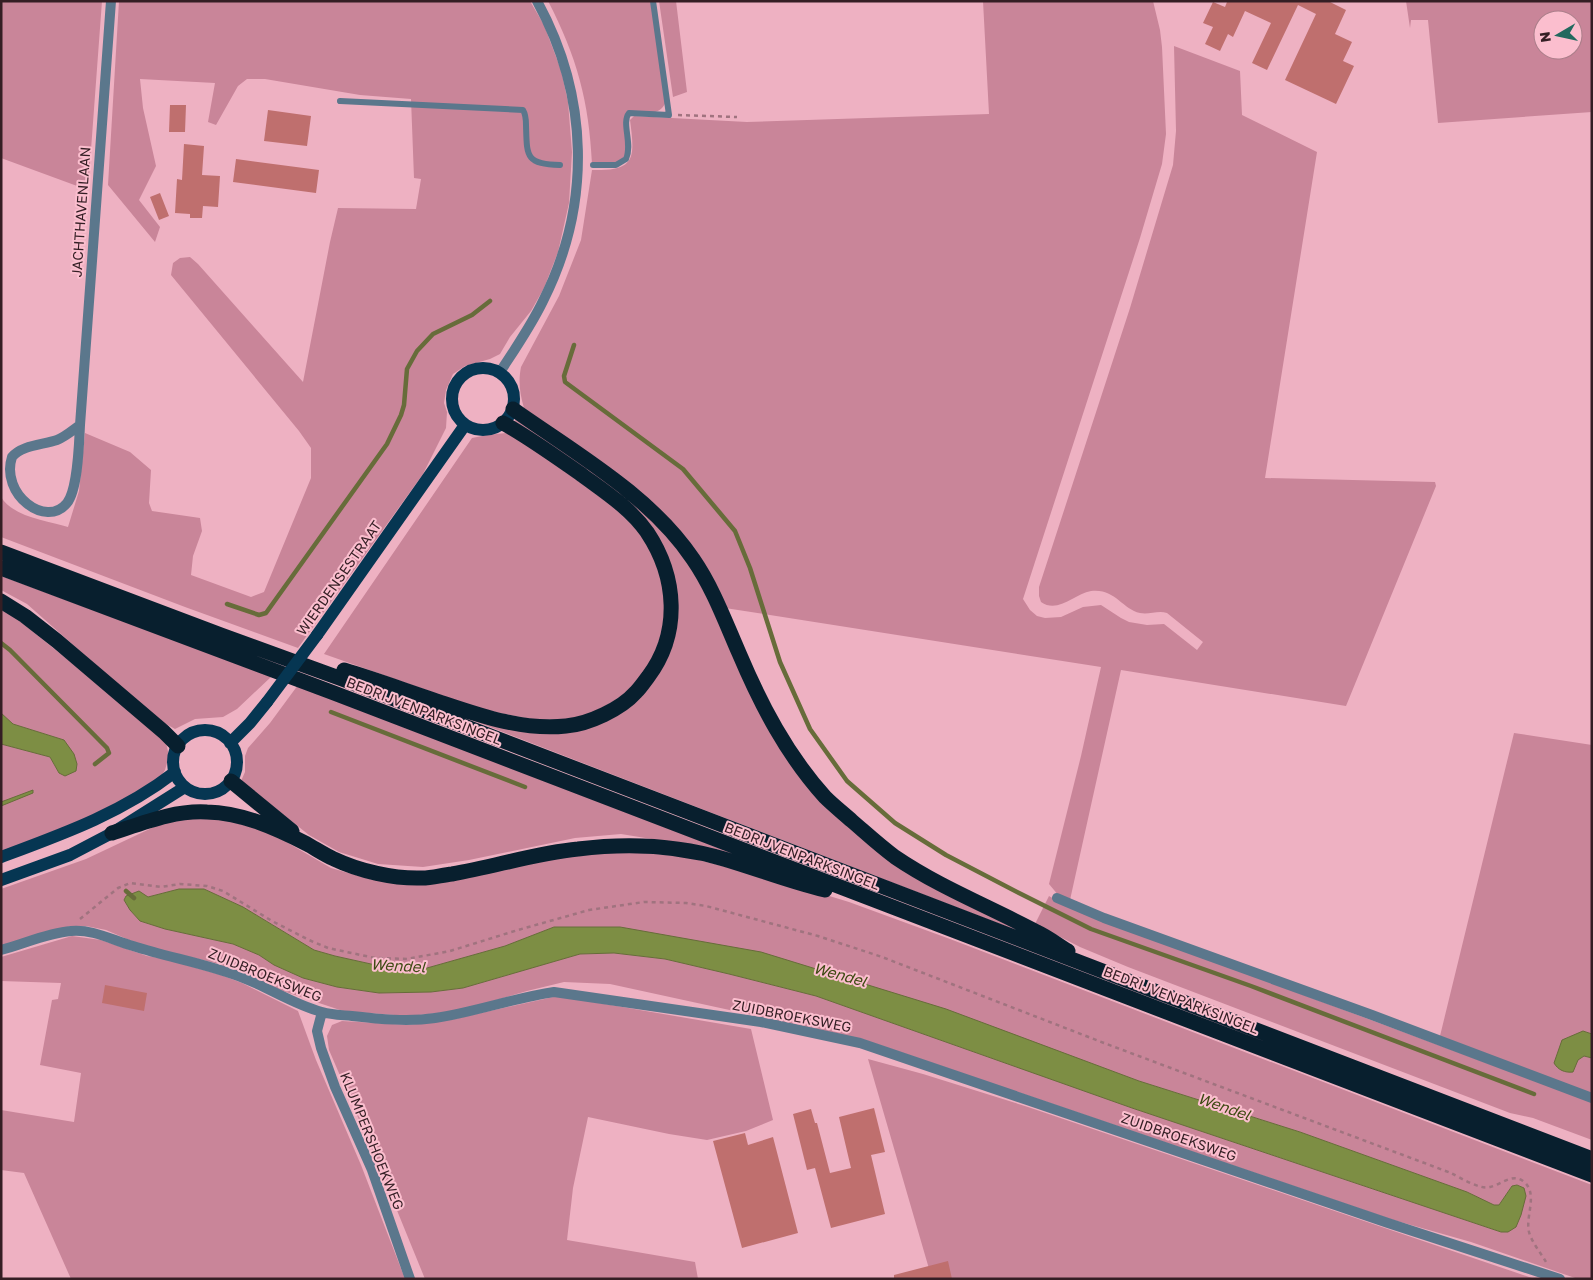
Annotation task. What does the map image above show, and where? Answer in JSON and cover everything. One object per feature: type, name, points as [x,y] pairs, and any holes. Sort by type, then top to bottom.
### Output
[{"type":"highway","points":[[513,409],[640,500],[673,533],[693,559],[720,607],[764,709],[776,732],[826,798],[896,857],[937,881],[1039,932],[1095,969]]},
{"type":"highway","points":[[221,635],[370,678],[476,714],[530,726],[567,726],[590,721],[612,710],[636,693],[656,666],[665,646],[671,623],[670,592],[661,559],[646,532],[630,513],[615,500],[566,464],[516,430],[502,423]]},
{"type":"highway","name":"BEDRIJVENPARKSINGEL","points":[[1,552],[342,679],[1592,1159]]},
{"type":"highway","name":"BEDRIJVENPARKSINGEL","points":[[1,568],[1592,1175]]},
{"type":"highway","points":[[1,601],[26,616],[178,746]]},
{"type":"highway","points":[[231,781],[306,844]]},
{"type":"highway","points":[[112,833],[167,816],[192,812],[241,816],[306,844],[335,860],[377,874],[422,878],[470,871],[538,854],[623,846],[666,847],[722,858],[803,885],[883,904]]},
{"type":"main road","points":[[478,367],[490,368],[500,372],[508,379],[513,389],[513,409],[510,415],[497,427],[475,430],[465,425],[458,418],[451,403],[452,392],[457,380],[468,371],[478,367]]},
{"type":"main road","name":"WIERDENSESTRAAT","points":[[230,743],[250,723],[318,635],[465,425]]},
{"type":"main road","points":[[203,731],[218,734],[230,743],[235,752],[237,762],[231,781],[223,788],[214,793],[204,794],[194,792],[179,781],[173,763],[174,754],[185,738],[193,733],[203,731]]},
{"type":"main road","points":[[1,857],[62,835],[111,813],[144,795],[175,772]]},
{"type":"main road","points":[[1,880],[70,855],[112,833],[185,787]]},
{"type":"street","name":"JACHTHAVENLAAN","points":[[80,425],[58,440],[22,450],[10,459],[3,474],[3,484],[7,493],[14,501],[30,509],[46,512],[57,510],[67,503],[74,486],[78,462],[111,1]]},
{"type":"street","points":[[500,372],[532,322],[554,276],[567,242],[574,210],[578,176],[576,117],[571,89],[556,40],[537,1]]},
{"type":"street","points":[[1057,898],[1104,918],[1372,1015],[1592,1098]]},
{"type":"street","name":"ZUIDBROEKSWEG","points":[[1,950],[72,931],[100,934],[151,952],[218,968],[248,979],[322,1012],[375,1018],[408,1020],[435,1018],[554,992],[761,1022],[860,1043],[1388,1223],[1557,1278]]},
{"type":"street","name":"KLUMPERSHOEKWEG","points":[[322,1012],[318,1031],[321,1048],[335,1087],[372,1170],[410,1279]]},
{"type":"lane","points":[[593,166],[616,165],[626,159],[629,148],[626,120],[630,113],[669,115],[653,1]]},
{"type":"lane","points":[[340,101],[523,110],[526,116],[526,147],[530,156],[541,164],[560,165]]},
{"type":"path","points":[[669,115],[736,117]]},
{"type":"path","points":[[60,933],[89,913],[118,888],[130,883],[153,886],[180,884],[217,888],[318,944],[350,953],[408,960],[450,951],[589,910],[644,902],[686,903],[706,906],[818,936],[882,957],[1484,1187],[1490,1187],[1510,1179],[1519,1179],[1527,1185],[1531,1198],[1529,1231],[1557,1278]]},
{"type":"shaded area","points":[[1,1],[102,1],[88,190],[1,158]]},
{"type":"shaded area","points":[[119,1],[530,1],[544,25],[561,70],[568,102],[572,152],[569,203],[558,252],[544,288],[531,311],[510,337],[500,354],[465,366],[453,374],[446,390],[444,403],[447,412],[446,428],[423,474],[298,648],[1,537],[1,497],[7,504],[22,514],[68,527],[79,491],[85,433],[130,452],[151,470],[149,503],[152,511],[200,518],[202,531],[193,556],[191,575],[251,597],[264,592],[311,478],[311,448],[171,275],[173,263],[180,258],[190,257],[198,264],[303,382],[338,208],[416,209],[421,179],[414,178],[411,99],[360,95],[265,79],[247,79],[238,86],[216,125],[208,122],[215,83],[140,79],[143,108],[156,166],[139,200],[160,227],[155,242],[108,185]]},
{"type":"shaded area","points":[[548,1],[652,1],[666,101],[660,110],[655,112],[628,114],[628,140],[624,159],[615,163],[592,164],[588,120],[580,80],[567,41]]},
{"type":"shaded area","points":[[659,1],[676,1],[687,92],[673,97]]},
{"type":"shaded area","points":[[983,1],[1153,1],[1162,47],[1166,134],[1162,164],[1140,238],[1023,599],[1030,610],[1037,616],[1045,618],[1061,617],[1083,607],[1101,605],[1129,622],[1147,625],[1164,624],[1197,650],[1203,642],[1167,613],[1140,613],[1112,596],[1099,591],[1085,593],[1054,606],[1041,602],[1039,596],[1039,587],[1130,308],[1173,165],[1176,131],[1174,46],[1240,71],[1242,115],[1317,152],[1265,478],[1435,482],[1436,486],[1346,706],[1121,670],[1070,900],[1059,896],[1049,884],[1101,667],[725,608],[680,532],[524,408],[520,388],[521,367],[559,296],[581,240],[592,170],[617,168],[625,165],[629,160],[632,153],[630,120],[634,116],[747,122],[989,114]]},
{"type":"shaded area","points":[[1406,1],[1592,1],[1592,112],[1438,123],[1428,20],[1411,20],[1410,28]]},
{"type":"shaded area","points":[[518,417],[631,497],[689,559],[741,671],[835,812],[1018,931],[456,714],[496,725],[596,724],[671,645],[658,540],[514,422]]},
{"type":"shaded area","points":[[506,433],[525,442],[615,508],[644,537],[657,560],[665,591],[666,621],[651,663],[631,689],[609,704],[587,715],[567,719],[531,719],[480,709],[324,654],[472,438]]},
{"type":"shaded area","points":[[1,576],[272,676],[237,709],[223,717],[195,719],[175,729],[157,719],[27,604],[1,590]]},
{"type":"shaded area","points":[[1,606],[165,738],[169,756],[165,770],[158,781],[109,810],[1,852],[1,744],[50,757],[59,773],[64,740],[13,724],[1,713]]},
{"type":"shaded area","points":[[298,685],[744,857],[621,834],[575,838],[469,860],[423,867],[378,864],[339,852],[309,835],[241,781],[245,772],[245,756],[248,748],[270,723]]},
{"type":"shaded area","points":[[1,713],[13,724],[64,740],[74,754],[77,764],[76,771],[65,776],[59,773],[50,757],[1,744]]},
{"type":"shaded area","points":[[1514,733],[1592,745],[1592,1034],[1583,1031],[1573,1072],[1577,1060],[1584,1056],[1592,1058],[1592,1094],[1440,1036]]},
{"type":"shaded area","points":[[33,790],[33,793],[1,806],[1,802]]},
{"type":"shaded area","points":[[216,817],[271,833],[331,868],[373,880],[527,864],[579,854],[623,851],[687,857],[777,880],[849,902],[1592,1185],[1592,1279],[1578,1279],[1471,1242],[1390,1219],[862,1039],[610,984],[564,982],[459,1011],[408,1016],[343,1011],[280,990],[219,964],[141,945],[106,930],[86,926],[71,926],[1,946],[1,889],[86,859],[158,825],[183,819]],"holes":[[[179,889],[204,889],[243,907],[314,950],[380,966],[427,968],[505,946],[554,927],[620,927],[947,1010],[1139,1081],[1300,1132],[1467,1192],[1494,1205],[1499,1205],[1512,1186],[1517,1185],[1524,1188],[1508,1232],[1501,1232],[1132,1108],[816,996],[665,959],[614,953],[580,954],[463,988],[431,992],[379,993],[337,987],[303,978],[233,944],[165,929],[140,921],[124,900],[126,896],[148,897]]]},
{"type":"shaded area","points":[[179,889],[204,889],[243,907],[314,950],[380,966],[427,968],[505,946],[554,927],[620,927],[761,952],[946,1009],[1139,1081],[1300,1132],[1467,1192],[1494,1205],[1499,1205],[1512,1186],[1517,1185],[1524,1188],[1526,1196],[1516,1227],[1508,1232],[1501,1232],[1132,1108],[816,996],[665,959],[614,953],[580,954],[463,988],[431,992],[379,993],[337,987],[303,978],[233,944],[165,929],[140,921],[124,900],[126,896],[139,891],[148,897]]},
{"type":"shaded area","points":[[1049,896],[1066,906],[1104,921],[1592,1102],[1592,1140],[1533,1118],[1510,1113],[1080,947],[1035,924]]},
{"type":"shaded area","points":[[72,936],[101,940],[147,956],[165,959],[221,975],[242,983],[298,1011],[405,1279],[71,1279],[24,1173],[1,1170],[1,1110],[74,1122],[81,1073],[40,1065],[52,1000],[58,999],[61,983],[1,981],[1,957]]},
{"type":"shaded area","points":[[558,996],[751,1029],[773,1120],[746,1131],[707,1140],[588,1117],[573,1188],[567,1240],[695,1262],[698,1279],[425,1279],[329,1050],[327,1036],[332,1025],[342,1021],[409,1025],[454,1019]]},
{"type":"shaded area","points":[[1583,1031],[1592,1034],[1592,1058],[1584,1056],[1578,1060],[1573,1072],[1560,1069],[1554,1063],[1562,1040]]},
{"type":"shaded area","points":[[868,1059],[1028,1107],[1535,1279],[932,1279]]},
{"type":"building","points":[[1225,1],[1328,1],[1346,10],[1335,34],[1352,42],[1343,61],[1354,66],[1336,104],[1285,80],[1316,14],[1298,5],[1267,70],[1252,63],[1271,23],[1245,11],[1233,37],[1228,34],[1220,51],[1205,44],[1213,27],[1203,23],[1213,2],[1225,7],[1227,2]]},
{"type":"building","points":[[170,105],[186,105],[185,132],[169,132]]},
{"type":"building","points":[[268,110],[311,116],[307,146],[264,141]]},
{"type":"building","points":[[184,144],[204,146],[202,175],[220,176],[218,207],[203,206],[202,218],[190,218],[190,214],[175,213],[177,179],[182,180]]},
{"type":"building","points":[[236,159],[319,170],[316,193],[233,182]]},
{"type":"building","points":[[160,193],[169,216],[159,220],[150,197]]},
{"type":"building","points":[[105,985],[147,993],[144,1011],[102,1003]]},
{"type":"building","points":[[874,1108],[885,1152],[871,1155],[885,1214],[831,1228],[815,1168],[807,1170],[793,1114],[811,1109],[815,1123],[817,1123],[830,1173],[851,1168],[839,1117]]},
{"type":"building","points":[[745,1133],[748,1145],[773,1137],[798,1233],[742,1248],[713,1141]]},
{"type":"building","points":[[948,1261],[952,1279],[894,1279],[894,1275]]},
{"type":"waterway","points":[[227,604],[259,615],[266,613],[387,444],[401,415],[404,405],[407,369],[417,351],[433,334],[472,315],[490,301]]},
{"type":"waterway","points":[[574,345],[564,376],[565,382],[683,469],[735,531],[750,568],[780,662],[810,729],[847,781],[895,823],[946,855],[1091,929],[1251,986],[1534,1094]]},
{"type":"waterway","points":[[1,643],[107,748],[109,753],[95,764]]},
{"type":"waterway","points":[[331,712],[525,787]]},
{"type":"waterway","name":"Wendel","points":[[126,891],[134,898]]}]
